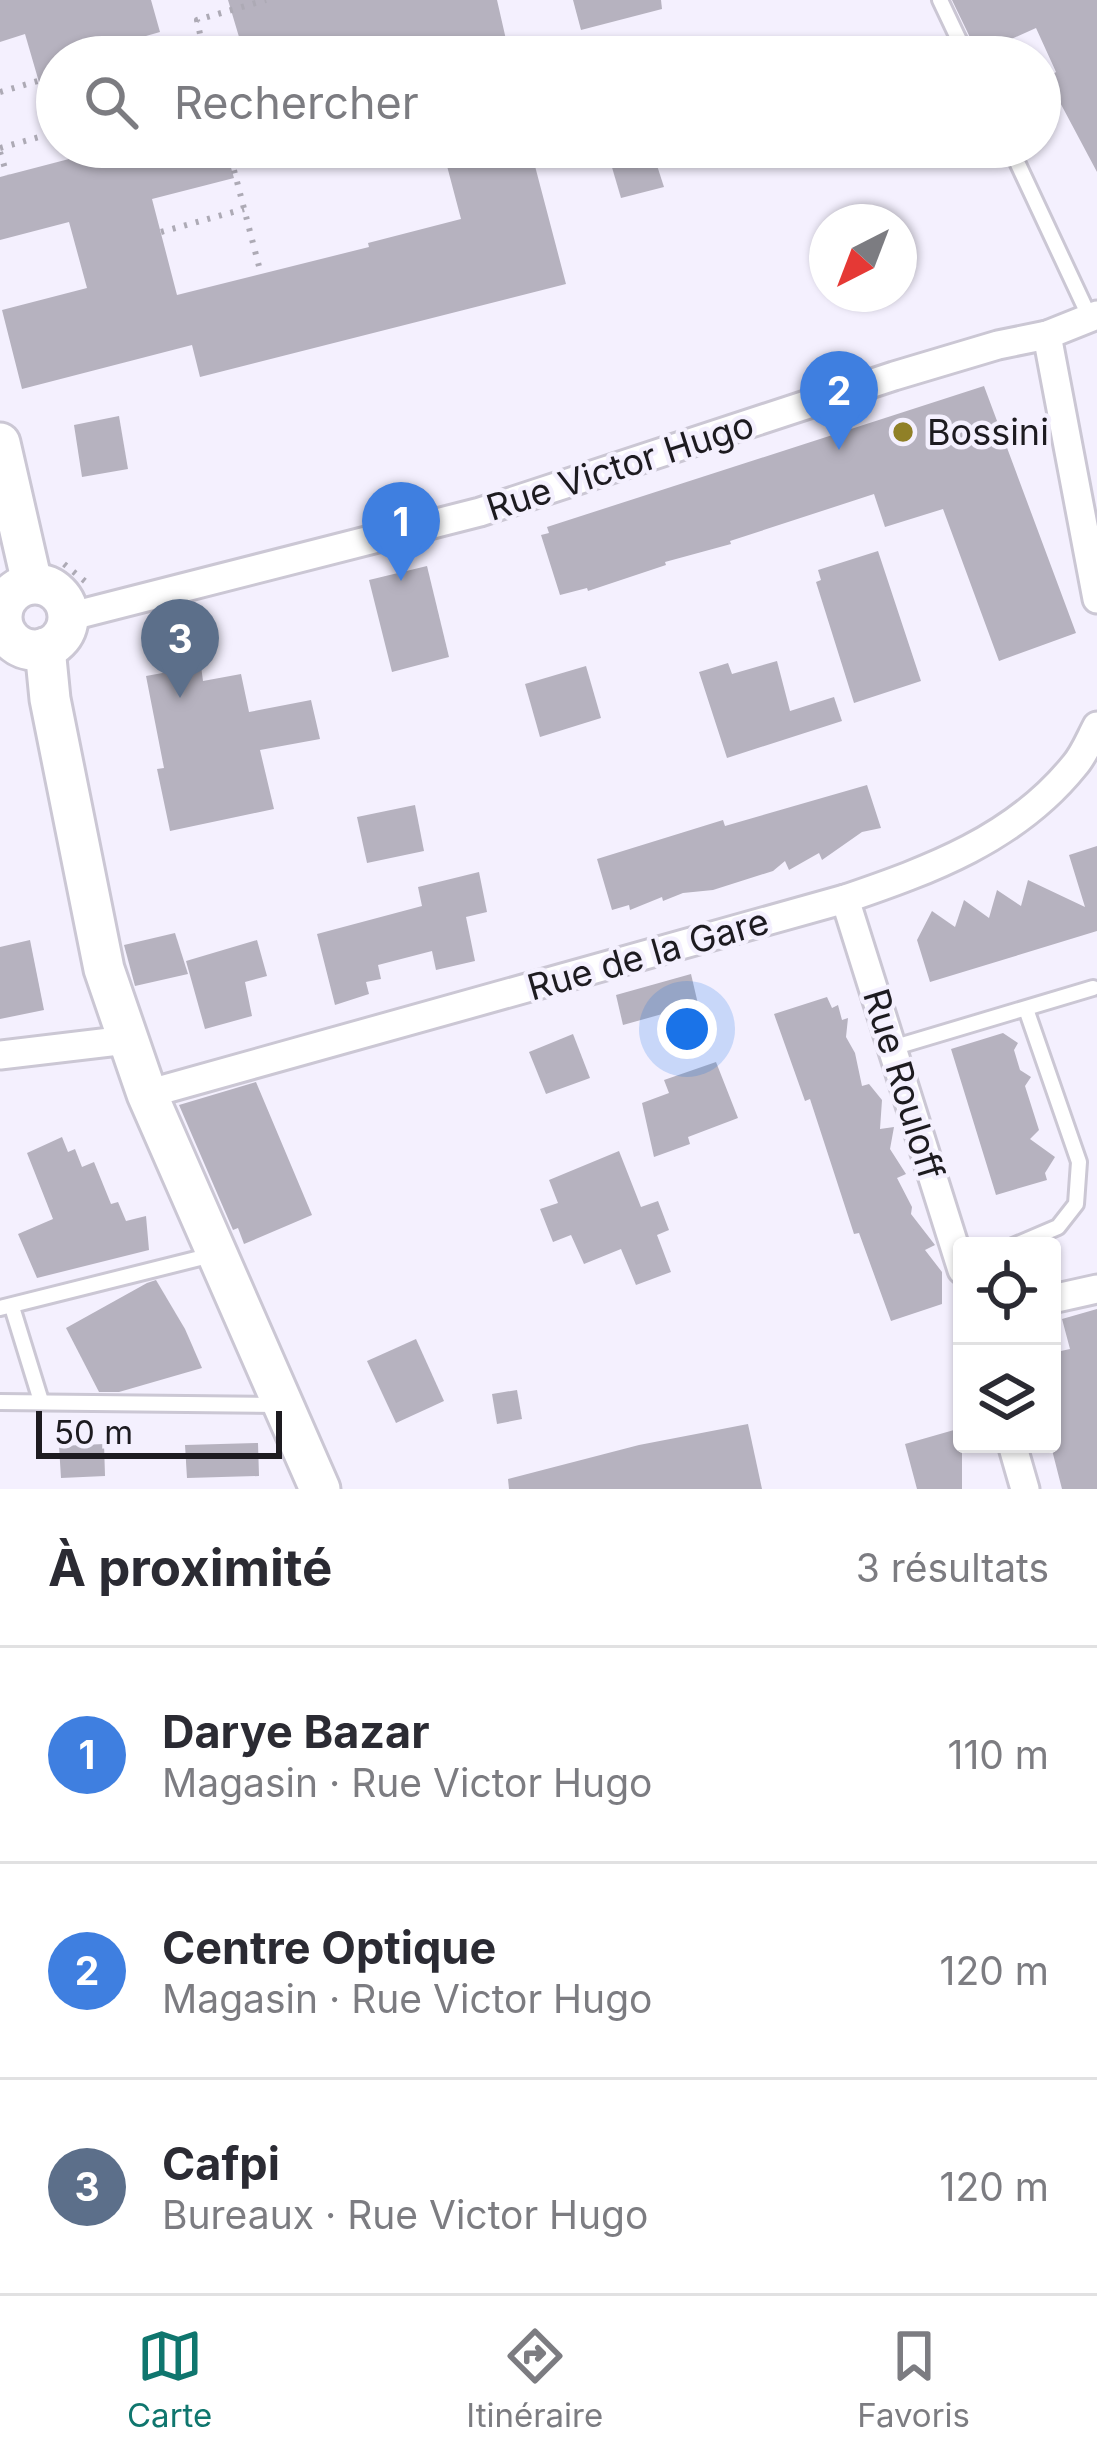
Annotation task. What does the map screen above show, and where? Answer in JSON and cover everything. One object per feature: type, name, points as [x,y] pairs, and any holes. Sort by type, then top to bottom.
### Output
[{"type":"street","name":"Rue Victor Hugo","points":[[56,633],[480,512],[894,376],[1046,335],[1094,316]]},
{"type":"street","points":[[1046,335],[1097,599]]},
{"type":"street","points":[[998,345],[1036,363],[1054,378]]},
{"type":"street","points":[[0,442],[7,514],[32,583]]},
{"type":"street","points":[[56,633],[34,650],[14,643],[2,626],[3,607],[14,590],[32,583],[53,589],[66,606],[56,633],[50,699],[104,969],[147,1094],[320,1489]]},
{"type":"street","name":"Rue de la Gare","points":[[147,1094],[845,899],[928,871],[1016,823],[1086,768],[1097,726]]},
{"type":"street","name":"Rue Rouloff","points":[[845,899],[953,1241]]},
{"type":"street","points":[[0,1055],[127,1040]]},
{"type":"street","points":[[1061,1298],[1097,1289]]},
{"type":"street","points":[[1015,1453],[1025,1489]]},
{"type":"lane","points":[[940,0],[957,36]]},
{"type":"lane","points":[[1020,168],[1094,316]]},
{"type":"lane","points":[[892,1048],[1093,988]]},
{"type":"lane","points":[[1026,1009],[1078,1162],[1076,1204],[1058,1227],[1034,1237]]},
{"type":"lane","points":[[41,1401],[6,1307],[217,1254]]},
{"type":"lane","points":[[0,1402],[283,1405]]},
{"type":"path","points":[[200,36],[196,20],[266,0]]},
{"type":"path","points":[[0,92],[36,82]]},
{"type":"path","points":[[7,175],[0,150],[36,139]]},
{"type":"path","points":[[233,168],[261,274]]},
{"type":"path","points":[[160,232],[244,208]]},
{"type":"building","points":[[0,0],[151,0],[160,32],[36,36],[36,72],[25,34],[0,42]]},
{"type":"building","points":[[228,0],[497,0],[505,36],[239,36]]},
{"type":"building","points":[[573,0],[661,0],[662,9],[581,30]]},
{"type":"building","points":[[952,0],[1097,0],[1097,172],[1061,104],[1061,36],[1040,36],[1036,28],[1018,36],[969,36]]},
{"type":"building","points":[[36,168],[231,168],[234,178],[152,199],[177,295],[461,219],[448,168],[536,168],[566,284],[200,377],[192,345],[22,389],[2,310],[87,288],[69,222],[0,240],[0,177]]},
{"type":"building","points":[[612,168],[658,168],[664,187],[621,198]]},
{"type":"building","points":[[984,386],[1076,633],[999,661],[943,509],[885,527],[874,494],[588,591],[560,595],[541,535],[549,533],[547,527]]},
{"type":"building","points":[[119,416],[128,469],[82,477],[74,425]]},
{"type":"building","points":[[878,551],[921,681],[854,703],[816,582],[821,580],[818,570]]},
{"type":"building","points":[[427,566],[449,657],[392,672],[369,580]]},
{"type":"building","points":[[777,661],[790,711],[834,697],[842,721],[727,758],[699,672],[728,663],[732,674]]},
{"type":"building","points":[[201,666],[203,681],[241,674],[249,712],[311,700],[320,739],[260,750],[274,809],[170,831],[157,769],[164,768],[146,676]]},
{"type":"building","points":[[586,666],[601,718],[540,737],[525,684]]},
{"type":"building","points":[[867,785],[881,828],[862,832],[822,860],[819,853],[789,870],[785,861],[773,871],[713,890],[612,910],[597,859],[723,820],[725,826]]},
{"type":"building","points":[[415,805],[424,851],[367,863],[357,817]]},
{"type":"building","points":[[1097,846],[1097,931],[930,982],[917,940],[932,911],[955,927],[964,900],[989,918],[997,890],[1021,906],[1028,880],[1085,907],[1069,855]]},
{"type":"building","points":[[479,872],[487,912],[466,917],[475,961],[436,970],[432,951],[378,965],[381,979],[366,982],[369,994],[335,1005],[317,934],[422,906],[418,887]]},
{"type":"building","points":[[175,933],[188,974],[135,986],[124,945]]},
{"type":"building","points":[[30,940],[44,1010],[0,1019],[0,947]]},
{"type":"building","points":[[257,940],[267,976],[245,982],[252,1016],[205,1029],[186,961]]},
{"type":"building","points":[[691,974],[698,1004],[623,1025],[616,995]]},
{"type":"building","points":[[827,997],[832,1008],[838,1005],[842,1020],[848,1018],[846,1037],[862,1086],[869,1084],[882,1100],[880,1129],[894,1127],[890,1149],[906,1174],[897,1178],[911,1214],[935,1245],[925,1250],[942,1272],[942,1304],[891,1321],[774,1014]]},
{"type":"building","points":[[1003,1033],[1018,1043],[1014,1050],[1020,1070],[1031,1077],[1025,1086],[1039,1130],[1030,1139],[1055,1157],[1045,1173],[1047,1180],[996,1195],[951,1049]]},
{"type":"building","points":[[573,1034],[590,1078],[546,1094],[529,1052]]},
{"type":"building","points":[[716,1062],[738,1118],[688,1137],[690,1144],[654,1157],[642,1103],[669,1093],[664,1080]]},
{"type":"building","points":[[256,1082],[312,1215],[244,1244],[238,1228],[233,1230],[179,1105]]},
{"type":"building","points":[[62,1137],[68,1152],[75,1149],[82,1167],[94,1162],[111,1204],[118,1202],[126,1221],[146,1216],[149,1250],[37,1278],[18,1234],[53,1219],[27,1153]]},
{"type":"building","points":[[619,1151],[641,1207],[658,1201],[669,1230],[657,1235],[671,1272],[636,1285],[621,1249],[584,1264],[571,1235],[553,1242],[540,1209],[558,1203],[549,1180]]},
{"type":"building","points":[[156,1280],[202,1368],[119,1392],[99,1392],[66,1328]]},
{"type":"building","points":[[1097,1309],[1097,1489],[1062,1489],[1053,1453],[1061,1453],[1061,1351],[1070,1349],[1062,1319]]},
{"type":"building","points":[[416,1339],[444,1401],[396,1423],[367,1361]]},
{"type":"building","points":[[517,1390],[522,1419],[497,1424],[492,1394]]},
{"type":"building","points":[[748,1424],[762,1489],[509,1489],[508,1479],[639,1445]]},
{"type":"building","points":[[953,1430],[953,1453],[962,1453],[962,1489],[917,1489],[905,1444]]},
{"type":"building","points":[[258,1443],[259,1476],[187,1478],[185,1445]]},
{"type":"building","points":[[104,1444],[105,1476],[61,1478],[59,1446]]},
{"type":"place","name":"Bossini","points":[[903,432]]},
{"type":"place","name":"Centre Optique","points":[[839,450]]},
{"type":"place","name":"Darye Bazar","points":[[401,581]]},
{"type":"place","name":"Cafpi","points":[[180,698]]}]
